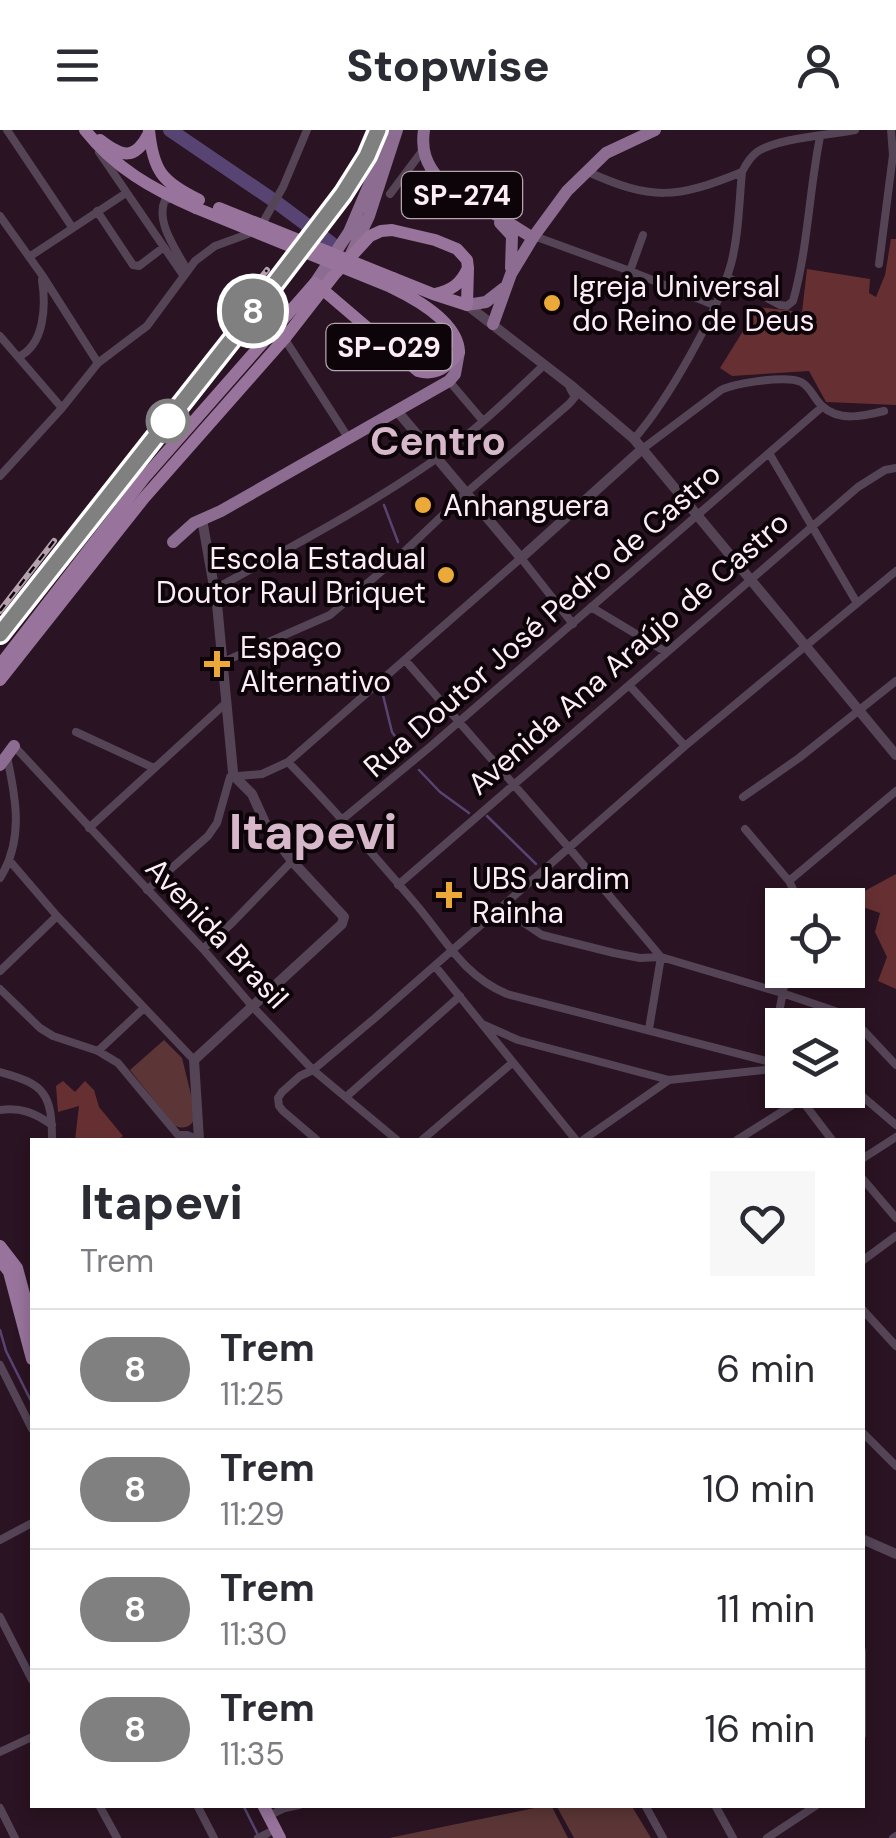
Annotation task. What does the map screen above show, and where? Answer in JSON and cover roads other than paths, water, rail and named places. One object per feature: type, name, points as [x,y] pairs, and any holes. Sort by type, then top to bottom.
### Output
[{"type":"highway","name":"SP-029","points":[[87,132],[124,154],[138,150],[149,131]]},
{"type":"highway","name":"SP-029","points":[[149,131],[156,166],[166,181],[198,204]]},
{"type":"highway","name":"SP-029","points":[[87,132],[108,157],[132,176],[173,198],[198,204],[392,283],[466,305]]},
{"type":"highway","name":"SP-029","points":[[0,680],[319,286],[370,236],[392,230],[434,240],[463,254],[468,268],[466,305],[453,319],[452,330]]},
{"type":"highway","name":"SP-029","points":[[432,294],[454,288],[468,268]]},
{"type":"highway","name":"SP-029","points":[[319,286],[418,371],[432,373],[448,365],[458,352],[452,330],[392,283]]},
{"type":"highway","name":"SP-029","points":[[0,665],[144,478],[278,336]]},
{"type":"highway","points":[[0,1246],[17,1268],[30,1317]]},
{"type":"highway","points":[[0,1260],[9,1272],[30,1352]]},
{"type":"highway","points":[[254,1808],[268,1837]]},
{"type":"highway","points":[[265,1810],[268,1837]]},
{"type":"main road","points":[[319,286],[354,220],[388,130]]},
{"type":"main road","points":[[351,255],[369,216],[397,130]]},
{"type":"main road","name":"SP-274","points":[[424,130],[422,150],[439,179],[533,237],[508,280],[493,324]]},
{"type":"main road","points":[[533,237],[567,191],[606,153],[655,130]]},
{"type":"main road","points":[[466,305],[486,302],[508,280],[512,236],[488,210]]},
{"type":"main road","points":[[172,542],[202,519],[449,381],[456,374],[458,352]]},
{"type":"street","points":[[7,130],[72,227]]},
{"type":"street","points":[[0,476],[98,363],[147,326],[185,272],[215,246],[258,229],[283,187],[307,130]]},
{"type":"street","points":[[634,439],[684,365],[727,277],[742,172],[748,160],[771,145],[855,130]]},
{"type":"street","points":[[880,264],[893,156],[890,130]]},
{"type":"street","points":[[87,132],[126,194],[185,272]]},
{"type":"street","points":[[727,277],[780,306],[793,302],[820,136]]},
{"type":"street","points":[[390,194],[422,150]]},
{"type":"street","points":[[586,171],[650,194],[683,192],[742,172]]},
{"type":"street","points":[[29,257],[126,194]]},
{"type":"street","points":[[173,198],[165,200],[162,214],[185,272]]},
{"type":"street","points":[[97,212],[133,265],[139,266],[164,247]]},
{"type":"street","points":[[0,216],[98,363]]},
{"type":"street","points":[[630,270],[643,235]]},
{"type":"street","points":[[533,237],[630,270],[714,305]]},
{"type":"street","points":[[18,357],[34,345],[39,333],[44,303],[42,275]]},
{"type":"street","name":"SP-029","points":[[466,305],[493,324]]},
{"type":"street","points":[[493,324],[634,439],[896,755]]},
{"type":"street","points":[[0,336],[62,408]]},
{"type":"street","points":[[278,336],[350,439]]},
{"type":"street","points":[[215,589],[370,502],[436,458],[544,366]]},
{"type":"street","points":[[234,776],[262,774],[288,762],[642,450],[711,396],[729,386],[793,380],[811,391],[822,407],[843,417],[884,412]]},
{"type":"street","points":[[449,381],[483,421]]},
{"type":"street","points":[[224,662],[343,606],[569,404],[575,396],[568,384]]},
{"type":"street","name":"Rua Doutor José Pedro de Castro","points":[[203,948],[292,861],[822,407]]},
{"type":"street","points":[[398,412],[572,624]]},
{"type":"street","points":[[770,452],[857,603]]},
{"type":"street","name":"Avenida Ana Araújo de Castro","points":[[398,885],[870,478],[896,468]]},
{"type":"street","points":[[146,890],[208,836],[217,823],[234,776],[215,589],[202,519]]},
{"type":"street","points":[[314,1138],[279,1106],[282,1092],[314,1070],[685,746],[894,572]]},
{"type":"street","points":[[591,608],[666,652]]},
{"type":"street","points":[[405,660],[661,957],[649,1029]]},
{"type":"street","points":[[742,796],[799,758],[896,681]]},
{"type":"street","points":[[629,685],[685,746]]},
{"type":"street","points":[[89,828],[227,702]]},
{"type":"street","points":[[76,732],[154,768]]},
{"type":"street","points":[[0,878],[9,860],[17,815],[7,756]]},
{"type":"street","name":"Avenida Brasil","points":[[7,756],[89,828],[314,1070],[394,1138]]},
{"type":"street","points":[[288,762],[344,820],[476,978],[488,986],[765,1060]]},
{"type":"street","points":[[194,1060],[342,924],[344,917],[292,861],[267,827],[252,794],[234,776]]},
{"type":"street","points":[[789,881],[896,791]]},
{"type":"street","points":[[745,829],[792,888]]},
{"type":"street","points":[[9,860],[194,1060],[199,1138]]},
{"type":"street","points":[[506,903],[542,935],[614,954],[661,957],[844,1014],[896,1065]]},
{"type":"street","points":[[0,971],[58,916]]},
{"type":"street","points":[[435,966],[577,1138]]},
{"type":"street","points":[[0,988],[40,1028],[110,1057],[129,1074],[176,1138]]},
{"type":"street","points":[[779,1008],[783,988]]},
{"type":"street","points":[[346,1096],[460,996]]},
{"type":"street","points":[[98,1052],[144,1008]]},
{"type":"street","points":[[482,1024],[518,1040],[669,1080],[765,1071]]},
{"type":"street","points":[[424,1138],[510,1060],[518,1040]]},
{"type":"street","points":[[0,1072],[39,1087],[50,1104],[52,1138]]},
{"type":"street","points":[[582,1138],[669,1080]]},
{"type":"street","points":[[865,1099],[896,1126]]},
{"type":"street","points":[[740,1138],[787,1108]]},
{"type":"street","points":[[808,1108],[830,1138]]},
{"type":"street","points":[[0,1110],[29,1111],[52,1126]]},
{"type":"street","points":[[865,1156],[896,1137]]},
{"type":"street","points":[[865,1182],[896,1218]]},
{"type":"street","points":[[865,1258],[896,1236]]},
{"type":"street","points":[[865,1312],[896,1346]]},
{"type":"street","points":[[0,1365],[30,1425]]},
{"type":"street","points":[[865,1435],[896,1466]]},
{"type":"street","points":[[884,1454],[896,1446]]},
{"type":"street","points":[[0,1540],[30,1525]]},
{"type":"street","points":[[865,1539],[896,1554]]},
{"type":"street","points":[[0,1617],[30,1676]]},
{"type":"street","points":[[0,1752],[30,1737]]},
{"type":"street","points":[[0,1808],[15,1838]]},
{"type":"street","points":[[101,1808],[116,1838]]},
{"type":"street","points":[[199,1808],[214,1838]]},
{"type":"street","points":[[646,1808],[664,1838]]},
{"type":"street","points":[[717,1808],[732,1838]]},
{"type":"street","points":[[767,1838],[812,1808]]},
{"type":"waterway","points":[[170,130],[331,243]]},
{"type":"waterway","points":[[384,505],[398,542]]},
{"type":"waterway","points":[[383,695],[392,732],[407,753]]},
{"type":"waterway","points":[[419,770],[469,813]]},
{"type":"waterway","points":[[487,816],[536,864]]},
{"type":"waterway","points":[[0,1330],[30,1399]]},
{"type":"waterway","points":[[244,1808],[259,1837]]},
{"type":"railway","points":[[241,328],[343,194],[378,130]]},
{"type":"railway","points":[[226,322],[267,270]]},
{"type":"railway","points":[[0,611],[54,541]]},
{"type":"railway","points":[[0,634],[65,551]]},
{"type":"train","name":"8","points":[[0,634],[343,194],[378,130]]},
{"type":"place","name":"Igreja Universal do Reino de Deus","points":[[552,303]]},
{"type":"place","name":"Anhanguera","points":[[423,505]]},
{"type":"place","name":"Escola Estadual Doutor Raul Briquet","points":[[446,575]]},
{"type":"place","name":"Espaço Alternativo","points":[[217,664]]},
{"type":"place","name":"UBS Jardim Rainha","points":[[449,895]]},
{"type":"district","name":"Centro","points":[[438,441]]},
{"type":"district","name":"Itapevi","points":[[313,832]]}]
